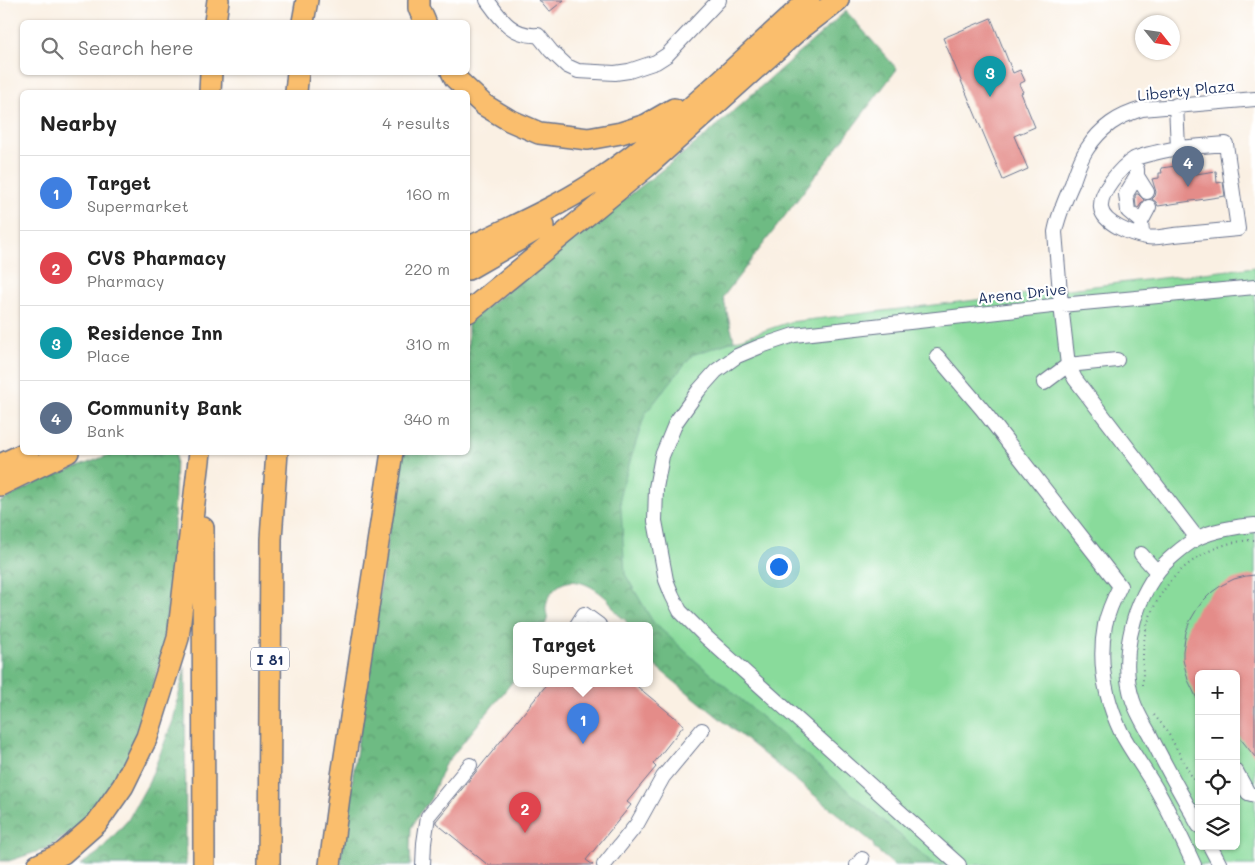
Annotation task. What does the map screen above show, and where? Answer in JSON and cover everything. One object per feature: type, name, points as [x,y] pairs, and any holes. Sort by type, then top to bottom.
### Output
[{"type":"highway","points":[[215,20],[218,0]]},
{"type":"highway","points":[[303,20],[307,0]]},
{"type":"highway","points":[[419,0],[419,8],[425,20]]},
{"type":"highway","points":[[470,310],[646,168],[773,43],[809,0]]},
{"type":"highway","points":[[470,92],[484,106],[509,120],[539,133],[588,139],[621,133],[646,125],[672,111],[773,43],[795,33],[838,0]]},
{"type":"highway","points":[[470,247],[548,209],[592,184],[642,149],[773,43]]},
{"type":"highway","points":[[470,268],[588,200],[677,133],[773,43]]},
{"type":"highway","points":[[210,90],[211,75]]},
{"type":"highway","points":[[296,90],[298,75]]},
{"type":"highway","points":[[454,75],[467,90]]},
{"type":"highway","points":[[0,465],[22,455]]},
{"type":"highway","points":[[0,485],[62,455]]},
{"type":"highway","points":[[38,865],[63,853],[97,823],[123,786],[147,736],[178,638],[201,455]]},
{"type":"highway","points":[[201,455],[204,865]]},
{"type":"highway","name":"I 81","points":[[269,865],[271,539],[277,455]]},
{"type":"highway","points":[[330,865],[392,455]]},
{"type":"lane","points":[[487,0],[501,19],[513,29],[530,36],[538,35],[567,66],[578,71],[615,73],[642,67],[656,62],[667,55],[719,0]]},
{"type":"lane","name":"Liberty Plaza","points":[[1068,365],[1061,305],[1056,232],[1060,210],[1086,150],[1098,134],[1112,122],[1127,113],[1142,109],[1176,105],[1255,99]]},
{"type":"lane","points":[[1176,105],[1178,148]]},
{"type":"lane","points":[[1226,144],[1238,229],[1149,238],[1121,229],[1110,222],[1101,208],[1103,198],[1111,181],[1136,158],[1178,148],[1226,144]]},
{"type":"lane","points":[[1136,158],[1137,176],[1147,192]]},
{"type":"lane","points":[[1137,176],[1126,194],[1128,211],[1141,222]]},
{"type":"lane","points":[[1143,236],[1141,222],[1149,207]]},
{"type":"lane","name":"Arena Drive","points":[[959,865],[696,628],[680,611],[666,580],[655,521],[656,488],[662,456],[676,422],[699,390],[716,371],[737,356],[794,335],[1061,305],[1255,287]]},
{"type":"lane","points":[[937,356],[982,409],[1120,586],[1105,624],[1102,650],[1103,674],[1109,704],[1122,733],[1156,788],[1194,865]]},
{"type":"lane","points":[[1044,383],[1068,365],[1117,360]]},
{"type":"lane","points":[[1068,365],[1075,379],[1198,538]]},
{"type":"lane","points":[[1195,818],[1133,701],[1129,686],[1130,631],[1144,593],[1157,572],[1184,547],[1198,538],[1222,530],[1255,525]]},
{"type":"lane","points":[[1141,554],[1157,572]]},
{"type":"lane","points":[[578,622],[584,614],[594,622]]},
{"type":"lane","points":[[604,865],[637,824],[663,776],[702,730]]},
{"type":"lane","points":[[423,865],[428,816],[470,765]]},
{"type":"lane","points":[[1240,778],[1248,793],[1255,795]]},
{"type":"lane","points":[[1212,850],[1220,865]]},
{"type":"path","points":[[1143,686],[1144,636],[1151,613],[1161,594],[1188,564],[1202,555],[1236,542],[1255,540]]},
{"type":"path","points":[[1154,715],[1166,729],[1195,783]]},
{"type":"green space","points":[[846,11],[897,69],[723,297],[736,348],[942,865],[894,865],[875,849],[872,842],[653,664],[653,622],[626,622],[617,613],[610,602],[597,591],[583,583],[568,582],[561,584],[555,589],[548,600],[546,604],[546,622],[513,622],[513,681],[444,766],[430,800],[411,828],[411,865],[340,865],[400,455],[470,455],[470,322],[484,309],[704,137]]},
{"type":"green space","points":[[1255,267],[1255,865],[935,865],[697,662],[653,622],[625,574],[620,493],[645,414],[692,355],[790,322]]},
{"type":"green space","points":[[109,455],[176,455],[173,567],[161,658],[142,725],[123,768],[106,796],[83,824],[48,848],[9,861],[0,861],[0,502],[38,482]]},
{"type":"green space","points":[[185,667],[186,865],[80,865],[98,853],[128,820],[149,782],[173,721]]},
{"type":"building","points":[[539,0],[564,0],[549,12]]},
{"type":"building","points":[[991,18],[1013,73],[1020,70],[1025,81],[1019,84],[1035,127],[1014,136],[1028,169],[1003,180],[943,38]]},
{"type":"building","points":[[1190,164],[1190,169],[1195,168],[1196,174],[1216,171],[1217,183],[1223,182],[1225,196],[1158,206],[1152,199],[1156,192],[1152,179],[1159,178],[1159,173],[1162,173],[1161,168]]},
{"type":"building","points":[[1136,194],[1144,200],[1138,208],[1136,207]]},
{"type":"building","points":[[1255,575],[1255,757],[1240,738],[1240,670],[1195,670],[1195,695],[1188,680],[1183,660],[1186,632],[1190,621],[1203,601],[1222,585],[1246,576]]},
{"type":"building","points":[[545,687],[638,687],[684,725],[653,764],[656,767],[627,802],[631,805],[586,860],[593,865],[488,865],[436,823]]},
{"type":"place","name":"Residence Inn","points":[[990,97]]},
{"type":"place","name":"Community Bank","points":[[1188,187]]},
{"type":"place","name":"Target","points":[[583,744]]},
{"type":"place","name":"CVS Pharmacy","points":[[525,833]]}]
